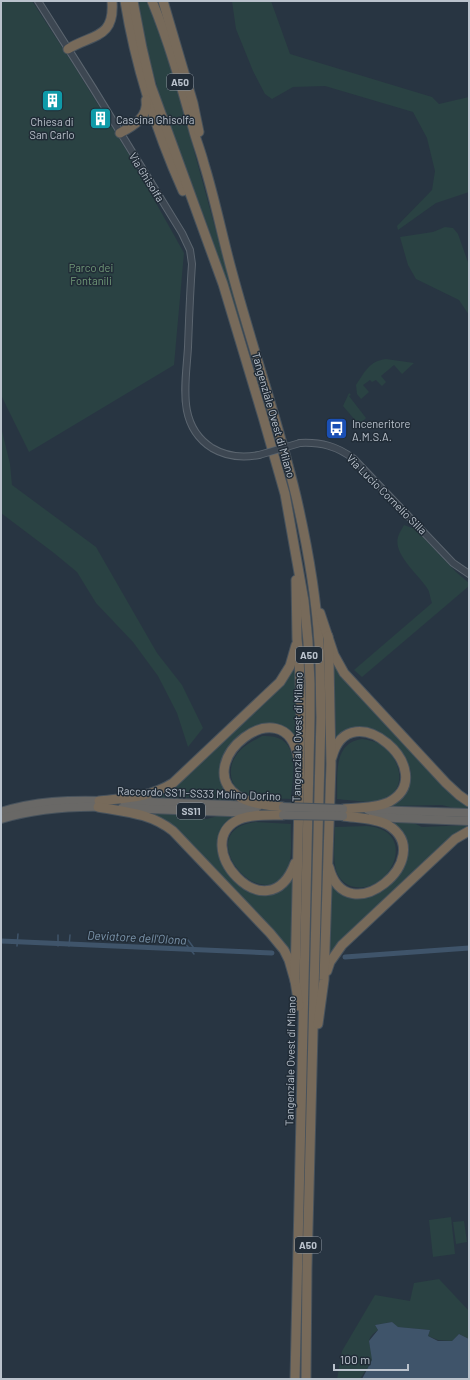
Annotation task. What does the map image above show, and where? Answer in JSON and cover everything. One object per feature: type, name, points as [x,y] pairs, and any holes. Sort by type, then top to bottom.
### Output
[{"type":"highway","points":[[68,49],[96,36],[106,29],[111,18],[112,1]]},
{"type":"highway","points":[[120,133],[135,124],[145,114],[147,107],[125,1]]},
{"type":"highway","name":"Tangenziale Ovest di Milano","points":[[133,1],[151,86],[223,284],[263,417],[284,494],[304,601],[310,683],[294,1379]]},
{"type":"highway","name":"Tangenziale Ovest di Milano","points":[[152,1],[173,56],[204,163],[253,348],[283,446],[296,496],[314,593],[319,643],[320,717],[307,1268],[306,1379]]},
{"type":"highway","points":[[160,1],[168,18]]},
{"type":"highway","points":[[163,1],[198,121],[204,163]]},
{"type":"highway","points":[[143,85],[179,182],[204,233]]},
{"type":"highway","points":[[295,549],[297,639],[301,707],[295,981]]},
{"type":"highway","points":[[314,593],[338,664],[352,683],[446,783],[469,802]]},
{"type":"highway","points":[[312,1062],[324,980],[331,764],[328,636]]},
{"type":"highway","points":[[98,804],[156,793],[173,783],[280,682],[290,666],[297,639]]},
{"type":"highway","points":[[283,811],[246,800],[234,793],[229,788],[224,775],[226,762],[229,754],[241,740],[257,730],[271,728],[278,729],[289,737],[296,748],[299,764]]},
{"type":"highway","points":[[331,764],[334,753],[341,740],[354,733],[362,732],[377,736],[390,745],[397,753],[404,767],[404,784],[398,794],[389,802],[382,805],[343,813]]},
{"type":"highway","name":"Raccordo SS11-SS33 Molino Dorino","points":[[1,812],[42,802],[62,800],[98,804],[343,813],[469,820]]},
{"type":"highway","points":[[98,804],[154,818],[173,831],[278,942],[289,960],[295,981],[302,1029]]},
{"type":"highway","name":"Raccordo SS11-SS33 Molino Dorino","points":[[1,819],[24,813],[54,808],[98,804]]},
{"type":"highway","points":[[283,811],[249,817],[235,822],[225,833],[222,842],[224,857],[232,872],[243,883],[250,887],[264,891],[276,888],[283,884],[292,871],[297,858]]},
{"type":"highway","points":[[328,859],[331,872],[337,884],[348,892],[358,894],[369,893],[386,883],[395,872],[402,859],[404,850],[402,842],[399,835],[388,825],[374,820],[343,813]]},
{"type":"highway","name":"Raccordo SS11-SS33 Molino Dorino","points":[[343,813],[469,813]]},
{"type":"highway","points":[[324,980],[330,962],[342,945],[455,839],[469,831]]},
{"type":"street","name":"Via Ghisolfa","points":[[38,1],[182,233],[190,250],[192,264],[186,373]]},
{"type":"street","name":"Via Lucio Cornelio Silla","points":[[186,373],[185,389],[187,412],[193,430],[199,438],[216,450],[226,454],[248,457],[300,444],[317,443],[344,451],[354,459],[453,563],[469,574]]},
{"type":"green space","name":"Parco dei Fontanili","points":[[1,1],[32,1],[128,153],[184,253],[174,365],[29,452],[1,395]]},
{"type":"green space","points":[[139,1],[146,1],[153,14],[169,59],[243,330],[163,106],[149,55]]},
{"type":"green space","points":[[232,1],[271,1],[290,54],[432,97],[439,104],[469,97],[469,192],[436,203],[398,230],[397,226],[432,190],[435,171],[427,138],[413,112],[325,86],[293,87],[272,99],[265,94],[253,71],[236,29]]},
{"type":"green space","points":[[445,227],[453,228],[458,234],[469,265],[469,315],[459,300],[416,279],[408,265],[400,237],[433,232]]},
{"type":"green space","points":[[386,359],[414,363],[402,374],[394,365],[381,376],[386,382],[382,386],[376,380],[372,382],[370,380],[363,385],[369,392],[361,399],[357,394],[356,385],[371,365],[380,360]]},
{"type":"green space","points":[[349,393],[351,395],[349,396],[366,418],[363,421],[366,425],[361,427],[343,406]]},
{"type":"green space","points":[[1,427],[10,464],[12,485],[96,547],[157,653],[182,685],[203,728],[188,747],[177,713],[158,676],[133,642],[96,603],[77,572],[1,513]]},
{"type":"green space","points":[[404,525],[415,529],[456,572],[469,583],[469,586],[362,677],[354,670],[432,603],[428,590],[407,564],[399,550],[397,543],[398,537]]},
{"type":"green space","points":[[334,663],[469,806],[469,809],[454,808],[442,805],[392,806],[404,797],[410,783],[411,773],[409,765],[399,749],[384,735],[376,731],[367,728],[359,728],[336,740]]},
{"type":"green space","points":[[297,664],[296,742],[270,725],[227,752],[225,788],[239,800],[238,802],[223,801],[208,797],[176,799],[149,798],[159,794],[294,665]]},
{"type":"green space","points":[[262,736],[272,736],[278,738],[285,742],[289,748],[293,764],[291,799],[250,797],[243,794],[234,785],[231,773],[233,760],[248,744]]},
{"type":"green space","points":[[362,739],[373,741],[387,749],[399,772],[397,787],[392,794],[384,799],[374,801],[337,799],[337,771],[341,754],[352,742]]},
{"type":"green space","points":[[152,813],[175,814],[192,818],[207,819],[221,815],[238,816],[219,848],[220,858],[223,864],[267,894],[281,889],[293,879],[291,956],[152,815]]},
{"type":"green space","points":[[403,818],[422,827],[469,825],[469,827],[456,833],[338,943],[330,955],[331,881],[353,897],[365,898],[387,888],[396,880],[403,869],[407,858],[408,846],[405,835],[392,822]]},
{"type":"green space","points":[[256,822],[291,824],[290,862],[285,873],[273,883],[260,884],[247,878],[236,866],[229,853],[229,839],[237,828]]},
{"type":"green space","points":[[367,826],[383,830],[392,838],[396,849],[394,860],[389,871],[380,881],[368,886],[355,887],[342,880],[338,876],[335,868],[335,827]]},
{"type":"green space","points":[[451,1217],[455,1254],[433,1257],[429,1220]]},
{"type":"green space","points":[[464,1221],[467,1242],[456,1244],[453,1222]]},
{"type":"green space","points":[[439,1279],[469,1311],[469,1339],[459,1334],[452,1341],[438,1340],[428,1336],[430,1330],[397,1327],[392,1322],[375,1325],[378,1330],[373,1334],[369,1341],[372,1359],[360,1379],[337,1379],[342,1351],[375,1295],[410,1301],[414,1283]]},
{"type":"water","points":[[392,1322],[398,1327],[430,1330],[428,1336],[438,1341],[452,1341],[459,1334],[469,1339],[469,1379],[362,1379],[372,1360],[369,1341],[378,1330],[375,1325]]},
{"type":"waterway","name":"Deviatore dell'Olona","points":[[17,946],[18,934]]},
{"type":"waterway","name":"Deviatore dell'Olona","points":[[58,935],[58,946]]},
{"type":"waterway","name":"Deviatore dell'Olona","points":[[69,946],[70,935]]},
{"type":"waterway","name":"Deviatore dell'Olona","points":[[188,940],[196,951]]},
{"type":"waterway","name":"Deviatore dell'Olona","points":[[1,941],[272,953]]},
{"type":"waterway","name":"Deviatore dell'Olona","points":[[183,941],[194,954]]},
{"type":"waterway","name":"Deviatore dell'Olona","points":[[345,957],[469,948]]},
{"type":"place","name":"Chiesa di San Carlo","points":[[52,101]]},
{"type":"place","name":"Cascina Ghisolfa","points":[[100,119]]},
{"type":"place","name":"Inceneritore A.M.S.A.","points":[[337,429]]}]
